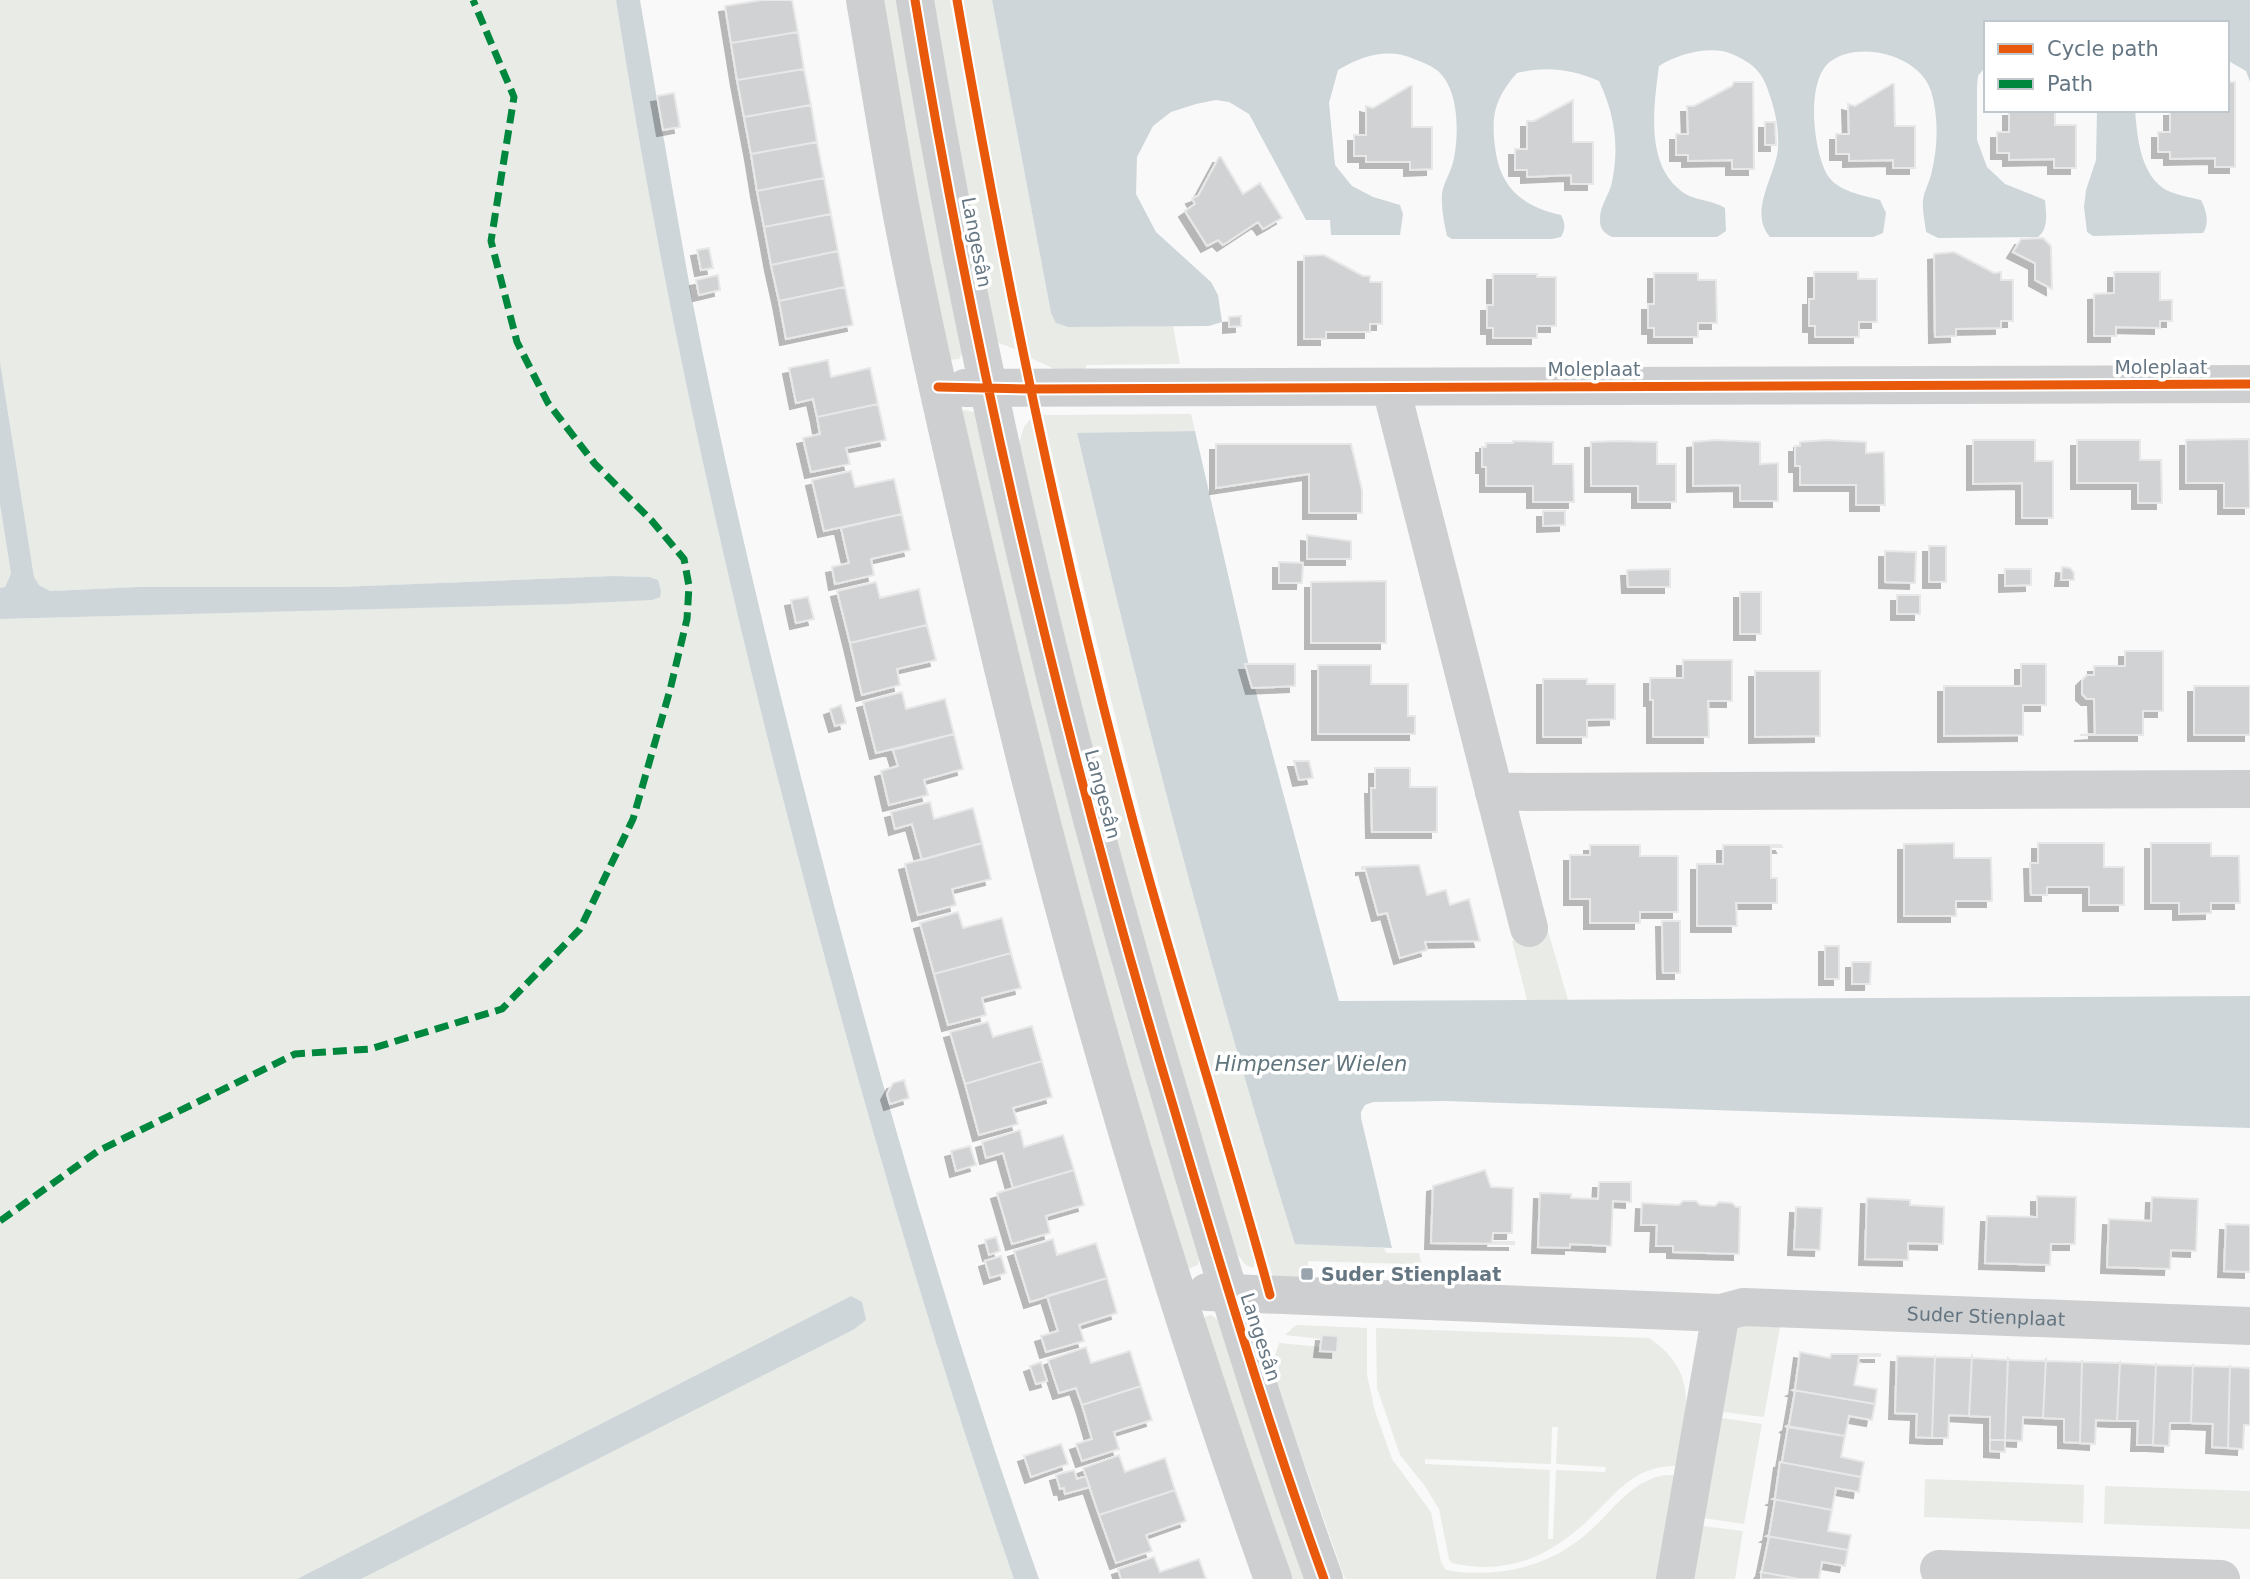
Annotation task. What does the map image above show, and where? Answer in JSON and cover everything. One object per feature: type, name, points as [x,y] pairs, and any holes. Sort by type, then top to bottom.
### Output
[{"type":"street","points":[[865,0],[902,211],[938,387],[1036,804],[1122,1114],[1223,1436],[1273,1579]]},
{"type":"street","name":"Langesân","points":[[915,0],[958,239],[989,388],[1027,561],[1106,873],[1228,1293],[1324,1579]]},
{"type":"street","name":"Moleplaat","points":[[938,387],[2250,384]]},
{"type":"street","points":[[1391,388],[1529,928]]},
{"type":"street","points":[[1494,792],[2250,789]]},
{"type":"street","name":"Suder Stienplaat","points":[[1177,1291],[1721,1313],[1742,1307],[2250,1326]]},
{"type":"street","points":[[1675,1579],[1721,1313]]},
{"type":"street","points":[[1939,1569],[2221,1579]]},
{"type":"shaded area","points":[[0,0],[616,0],[635,118],[680,353],[731,588],[788,820],[887,1179],[960,1420],[1014,1579],[361,1579],[853,1330],[851,1296],[297,1579],[0,1579],[0,619],[360,609],[649,577],[613,576],[339,587],[139,587],[50,591],[39,585],[34,577],[0,362]]},
{"type":"shaded area","points":[[879,0],[897,0],[962,354],[959,359],[949,360]]},
{"type":"shaded area","points":[[932,0],[950,0],[1015,349],[996,342]]},
{"type":"shaded area","points":[[963,0],[992,0],[1051,313],[1056,322],[1068,327],[1173,326],[1180,364],[1086,365],[1085,376],[1071,377],[1031,358],[988,144]]},
{"type":"shaded area","points":[[962,411],[974,412],[1088,878],[1199,1259],[1198,1265],[1188,1269],[1071,882]]},
{"type":"shaded area","points":[[1191,414],[1195,431],[1077,434],[1178,840],[1234,1042],[1295,1243],[1384,1248],[1386,1253],[1419,1253],[1423,1272],[1407,1270],[1406,1264],[1308,1261],[1307,1280],[1273,1277],[1178,956],[1121,740],[1043,415]]},
{"type":"shaded area","points":[[1031,418],[1127,820],[1174,992],[1255,1263],[1253,1268],[1246,1265],[1236,1253],[1161,1007],[1086,728],[1019,443],[1024,427]]},
{"type":"shaded area","points":[[0,504],[11,574],[5,587],[0,588]]},
{"type":"shaded area","points":[[1548,931],[1568,1000],[1527,1000],[1512,941]]},
{"type":"shaded area","points":[[1211,1315],[1218,1320],[1306,1579],[1287,1579],[1202,1321]]},
{"type":"shaded area","points":[[1781,1321],[1764,1417],[1723,1412],[1739,1322]]},
{"type":"shaded area","points":[[1296,1325],[1367,1328],[1367,1375],[1375,1411],[1392,1459],[1431,1512],[1441,1562],[1446,1570],[1485,1573],[1505,1571],[1542,1561],[1575,1543],[1638,1485],[1662,1476],[1675,1475],[1656,1579],[1345,1579],[1273,1375],[1273,1362],[1279,1343],[1321,1347],[1321,1351],[1337,1352],[1338,1337],[1322,1335],[1321,1339],[1285,1335]]},
{"type":"shaded area","points":[[1376,1328],[1649,1338],[1666,1351],[1677,1365],[1683,1380],[1686,1412],[1676,1466],[1660,1467],[1635,1477],[1584,1524],[1539,1555],[1506,1565],[1471,1566],[1452,1563],[1449,1559],[1439,1509],[1425,1486],[1400,1455],[1377,1388]],"holes":[[[1552,1427],[1558,1427],[1556,1464],[1606,1467],[1605,1472],[1556,1470],[1553,1539],[1548,1539],[1550,1470],[1425,1464],[1425,1459],[1551,1464]]]},
{"type":"shaded area","points":[[1722,1418],[1762,1424],[1744,1524],[1703,1518]]},
{"type":"shaded area","points":[[1925,1479],[2084,1485],[2083,1523],[1924,1517]]},
{"type":"shaded area","points":[[2105,1486],[2250,1491],[2250,1529],[2104,1524]]},
{"type":"shaded area","points":[[1702,1526],[1743,1531],[1735,1579],[1693,1579]]},
{"type":"water","points":[[616,0],[640,0],[692,299],[724,453],[778,684],[836,913],[931,1248],[1010,1497],[1039,1579],[1014,1579],[960,1420],[910,1259],[819,936],[759,704],[705,471],[657,236]]},
{"type":"water","points":[[992,0],[2250,0],[2250,82],[2246,71],[2229,61],[2229,21],[1984,21],[1984,68],[1978,76],[1977,87],[1977,140],[1987,167],[2005,184],[2045,200],[2045,225],[2038,237],[1938,238],[1926,232],[1924,197],[1933,164],[1937,133],[1931,91],[1925,79],[1902,61],[1888,55],[1858,52],[1831,61],[1817,83],[1814,116],[1818,150],[1828,176],[1838,186],[1880,200],[1886,213],[1883,233],[1873,237],[1770,237],[1764,227],[1762,206],[1776,160],[1778,142],[1775,116],[1767,88],[1752,65],[1732,54],[1714,50],[1694,52],[1659,66],[1654,132],[1661,164],[1669,178],[1685,194],[1725,208],[1726,231],[1717,237],[1612,237],[1605,233],[1600,224],[1600,216],[1614,172],[1615,145],[1609,107],[1599,81],[1558,70],[1538,70],[1517,73],[1499,99],[1494,116],[1495,147],[1502,174],[1515,193],[1535,206],[1561,215],[1563,234],[1552,239],[1452,239],[1447,236],[1442,199],[1456,148],[1454,100],[1445,79],[1438,71],[1404,55],[1385,54],[1356,61],[1338,70],[1329,103],[1335,165],[1352,186],[1373,197],[1400,205],[1403,214],[1400,235],[1331,235],[1330,220],[1306,220],[1249,114],[1229,102],[1216,100],[1196,104],[1171,112],[1153,126],[1137,157],[1136,194],[1156,232],[1211,282],[1218,295],[1222,322],[1209,326],[1068,327],[1056,323],[1051,313]]},
{"type":"water","points":[[2097,112],[2135,112],[2141,152],[2149,173],[2163,188],[2201,200],[2206,216],[2203,233],[2093,236],[2087,232],[2084,207],[2086,190],[2096,160]]},
{"type":"water","points":[[0,362],[34,577],[39,585],[50,591],[139,587],[339,587],[613,576],[649,577],[658,580],[660,597],[652,600],[568,604],[0,619],[0,588],[5,587],[11,574],[0,504]]},
{"type":"water","name":"Himpenser Wielen","points":[[1195,431],[1249,666],[1339,1001],[2250,996],[2250,1128],[1446,1101],[1373,1102],[1365,1105],[1361,1118],[1392,1248],[1295,1244],[1234,1043],[1178,840],[1077,433]]},
{"type":"water","points":[[851,1296],[862,1302],[866,1320],[853,1330],[361,1579],[297,1579]]},
{"type":"building","points":[[762,0],[792,0],[798,32],[731,43],[725,6]]},
{"type":"building","points":[[798,32],[804,69],[737,80],[731,43]]},
{"type":"building","points":[[804,69],[811,105],[744,117],[737,80]]},
{"type":"building","points":[[1734,82],[1753,82],[1754,169],[1732,169],[1732,160],[1688,161],[1688,155],[1676,155],[1676,134],[1688,134],[1687,106],[1694,106],[1732,86]]},
{"type":"building","points":[[2229,82],[2235,82],[2235,167],[2215,167],[2215,158],[2170,159],[2170,152],[2158,152],[2158,132],[2170,132],[2170,112],[2229,112]]},
{"type":"building","points":[[1892,84],[1895,126],[1915,126],[1915,168],[1893,168],[1893,160],[1849,161],[1849,154],[1836,154],[1836,134],[1849,134],[1848,104],[1855,106]]},
{"type":"building","points":[[1410,86],[1412,127],[1432,127],[1432,169],[1410,170],[1410,162],[1366,162],[1366,156],[1354,156],[1354,135],[1366,135],[1366,106],[1373,108]]},
{"type":"building","points":[[674,93],[680,127],[663,130],[657,96]]},
{"type":"building","points":[[1573,100],[1573,142],[1593,142],[1593,184],[1571,184],[1571,175],[1527,177],[1527,170],[1515,170],[1515,149],[1527,149],[1527,121],[1534,121]]},
{"type":"building","points":[[811,105],[817,142],[751,154],[744,117]]},
{"type":"building","points":[[2009,112],[2055,112],[2055,125],[2076,125],[2076,168],[2054,168],[2054,159],[2009,160],[2009,153],[1997,153],[1997,132],[2009,132]]},
{"type":"building","points":[[1765,122],[1775,122],[1776,145],[1765,145]]},
{"type":"building","points":[[817,142],[824,178],[757,191],[751,154]]},
{"type":"building","points":[[1219,157],[1243,194],[1260,183],[1282,218],[1263,229],[1258,222],[1223,245],[1218,240],[1207,246],[1185,211],[1195,204],[1192,198],[1198,196]]},
{"type":"building","points":[[824,178],[831,214],[764,227],[757,191]]},
{"type":"building","points":[[831,214],[838,251],[771,265],[764,227]]},
{"type":"building","points":[[2043,238],[2051,246],[2052,289],[2035,280],[2035,263],[2013,252],[2021,239]]},
{"type":"building","points":[[709,248],[713,268],[701,270],[697,250]]},
{"type":"building","points":[[838,251],[845,287],[779,301],[771,265]]},
{"type":"building","points":[[1954,252],[1994,273],[2001,272],[2001,280],[2013,280],[2013,321],[2001,321],[2001,328],[1956,329],[1956,336],[1935,337],[1934,254]]},
{"type":"building","points":[[1324,255],[1363,276],[1370,276],[1370,282],[1382,282],[1382,324],[1370,324],[1370,332],[1326,332],[1326,339],[1304,339],[1304,256]]},
{"type":"building","points":[[1814,272],[1858,272],[1858,279],[1877,279],[1877,322],[1859,322],[1859,337],[1815,337],[1815,326],[1809,326],[1809,299],[1814,299]]},
{"type":"building","points":[[2114,272],[2160,272],[2160,300],[2172,300],[2172,321],[2160,321],[2160,328],[2116,327],[2116,336],[2094,336],[2094,294],[2114,293]]},
{"type":"building","points":[[1654,273],[1698,273],[1698,280],[1716,280],[1717,323],[1698,323],[1698,337],[1654,337],[1654,328],[1648,328],[1648,304],[1654,304]]},
{"type":"building","points":[[1493,274],[1556,277],[1556,326],[1537,326],[1537,338],[1493,338],[1493,328],[1487,328],[1487,305],[1493,305]]},
{"type":"building","points":[[718,275],[720,290],[699,295],[696,280]]},
{"type":"building","points":[[845,287],[853,325],[786,339],[779,301]]},
{"type":"building","points":[[1241,316],[1241,326],[1229,327],[1229,317]]},
{"type":"building","points":[[828,360],[831,377],[870,368],[878,404],[817,417],[813,399],[796,403],[789,368]]},
{"type":"building","points":[[878,404],[886,440],[846,448],[850,464],[811,472],[803,438],[820,434],[817,417]]},
{"type":"building","points":[[2249,439],[2250,508],[2224,508],[2224,483],[2186,483],[2186,440]]},
{"type":"building","points":[[1973,440],[2035,440],[2035,461],[2053,461],[2053,518],[2022,518],[2022,483],[1973,484]]},
{"type":"building","points":[[2077,440],[2140,440],[2140,460],[2161,460],[2162,503],[2138,503],[2138,483],[2077,483]]},
{"type":"building","points":[[1553,442],[1553,464],[1573,464],[1574,502],[1533,502],[1533,486],[1486,486],[1482,447],[1486,447],[1486,443]]},
{"type":"building","points":[[1591,442],[1657,442],[1657,464],[1676,464],[1676,502],[1638,502],[1638,486],[1591,486]]},
{"type":"building","points":[[1693,442],[1760,442],[1760,464],[1778,463],[1778,501],[1740,501],[1740,485],[1693,486]]},
{"type":"building","points":[[1800,442],[1866,442],[1866,453],[1884,452],[1885,505],[1856,505],[1856,485],[1800,485],[1800,466],[1795,466],[1795,446],[1800,446]]},
{"type":"building","points":[[1216,444],[1351,444],[1362,490],[1362,513],[1309,513],[1309,474],[1216,488]]},
{"type":"building","points":[[851,471],[855,487],[894,479],[902,514],[824,531],[812,480]]},
{"type":"building","points":[[1543,511],[1565,511],[1565,525],[1543,526]]},
{"type":"building","points":[[902,514],[910,550],[871,559],[874,575],[835,584],[832,567],[849,563],[841,528]]},
{"type":"building","points":[[1307,535],[1351,541],[1351,559],[1307,559]]},
{"type":"building","points":[[1929,546],[1946,546],[1946,582],[1929,582]]},
{"type":"building","points":[[1885,551],[1916,552],[1915,583],[1885,582]]},
{"type":"building","points":[[1279,562],[1303,563],[1302,583],[1279,583]]},
{"type":"building","points":[[2062,567],[2070,568],[2074,573],[2074,580],[2061,580]]},
{"type":"building","points":[[1670,569],[1670,587],[1628,587],[1627,570]]},
{"type":"building","points":[[2005,569],[2031,569],[2031,585],[2005,586]]},
{"type":"building","points":[[1386,581],[1386,643],[1311,643],[1311,582]]},
{"type":"building","points":[[876,582],[880,598],[919,589],[927,625],[850,643],[837,591]]},
{"type":"building","points":[[1740,592],[1761,592],[1761,634],[1740,634]]},
{"type":"building","points":[[1897,595],[1920,595],[1920,614],[1897,614]]},
{"type":"building","points":[[808,597],[814,619],[796,623],[791,600]]},
{"type":"building","points":[[927,625],[936,660],[897,669],[900,685],[862,695],[850,643]]},
{"type":"building","points":[[2125,651],[2163,651],[2163,711],[2143,711],[2143,735],[2080,735],[2095,734],[2094,699],[2087,699],[2082,694],[2082,680],[2087,675],[2094,675],[2094,666],[2125,666]]},
{"type":"building","points":[[1683,660],[1732,660],[1732,701],[1708,701],[1709,737],[1653,737],[1650,678],[1683,678]]},
{"type":"building","points":[[1245,664],[1295,664],[1295,686],[1252,688]]},
{"type":"building","points":[[2021,664],[2046,664],[2046,705],[2023,705],[2023,735],[1944,736],[1944,686],[2021,686]]},
{"type":"building","points":[[1318,665],[1371,665],[1371,684],[1408,684],[1408,716],[1415,716],[1415,734],[1318,734]]},
{"type":"building","points":[[1755,671],[1820,671],[1820,736],[1755,737]]},
{"type":"building","points":[[1543,679],[1587,679],[1587,684],[1615,684],[1615,719],[1587,720],[1587,737],[1543,737]]},
{"type":"building","points":[[2194,686],[2250,686],[2250,735],[2194,735]]},
{"type":"building","points":[[902,692],[906,709],[945,699],[954,734],[876,753],[863,702]]},
{"type":"building","points":[[841,705],[846,723],[835,726],[830,709]]},
{"type":"building","points":[[954,734],[963,769],[924,780],[928,795],[889,805],[881,771],[898,766],[893,750]]},
{"type":"building","points":[[1294,761],[1309,761],[1313,778],[1299,780]]},
{"type":"building","points":[[1375,768],[1410,768],[1410,787],[1437,787],[1437,832],[1372,832],[1371,788],[1375,788]]},
{"type":"building","points":[[930,802],[934,819],[973,808],[982,843],[922,860],[912,824],[895,829],[891,812]]},
{"type":"building","points":[[982,843],[991,879],[952,889],[956,905],[918,915],[905,864]]},
{"type":"building","points":[[1954,843],[1954,858],[1991,858],[1992,901],[1956,901],[1956,916],[1904,916],[1904,844]]},
{"type":"building","points":[[2038,843],[2104,843],[2104,867],[2124,867],[2124,905],[2089,905],[2089,887],[2047,887],[2047,895],[2031,895],[2030,863],[2038,863]]},
{"type":"building","points":[[2151,843],[2211,843],[2211,856],[2239,856],[2240,903],[2211,903],[2211,913],[2179,914],[2179,903],[2151,903]]},
{"type":"building","points":[[1590,845],[1640,845],[1640,856],[1678,856],[1678,912],[1640,912],[1640,923],[1590,923],[1590,899],[1570,899],[1570,855],[1590,855]]},
{"type":"building","points":[[1723,845],[1781,845],[1782,847],[1771,847],[1771,878],[1777,878],[1777,903],[1736,903],[1737,926],[1697,926],[1697,864],[1723,864]]},
{"type":"building","points":[[1419,865],[1427,895],[1446,890],[1450,905],[1469,899],[1480,941],[1425,942],[1427,950],[1400,958],[1387,913],[1378,915],[1365,868],[1362,867]]},
{"type":"building","points":[[958,912],[963,928],[1002,918],[1011,953],[934,974],[920,923]]},
{"type":"building","points":[[1662,921],[1680,921],[1680,973],[1663,973]]},
{"type":"building","points":[[1825,946],[1839,946],[1839,979],[1825,979]]},
{"type":"building","points":[[1011,953],[1021,988],[982,998],[986,1015],[948,1025],[934,974]]},
{"type":"building","points":[[1852,962],[1871,962],[1870,984],[1852,984]]},
{"type":"building","points":[[988,1022],[993,1037],[1032,1026],[1042,1061],[965,1084],[950,1032]]},
{"type":"building","points":[[1042,1061],[1052,1097],[1013,1108],[1018,1124],[979,1135],[965,1084]]},
{"type":"building","points":[[904,1080],[909,1098],[890,1104],[887,1094],[893,1083]]},
{"type":"building","points":[[1020,1130],[1024,1147],[1063,1135],[1074,1170],[1013,1188],[1003,1153],[986,1158],[982,1142]]},
{"type":"building","points":[[970,1146],[976,1165],[956,1171],[951,1151]]},
{"type":"building","points":[[1074,1170],[1084,1205],[1046,1216],[1050,1233],[1012,1244],[997,1193]]},
{"type":"building","points":[[1485,1170],[1491,1187],[1513,1188],[1512,1233],[1493,1233],[1492,1242],[1514,1244],[1431,1243],[1433,1186]]},
{"type":"building","points":[[1599,1182],[1631,1182],[1631,1202],[1613,1201],[1611,1246],[1570,1244],[1570,1248],[1538,1247],[1540,1193],[1571,1194],[1571,1198],[1598,1199]]},
{"type":"building","points":[[2037,1196],[2076,1197],[2075,1244],[2051,1244],[2050,1265],[1985,1263],[1987,1216],[2037,1217]]},
{"type":"building","points":[[2152,1197],[2198,1199],[2196,1251],[2171,1250],[2170,1269],[2107,1267],[2109,1219],[2151,1221]]},
{"type":"building","points":[[1867,1198],[1910,1200],[1910,1205],[1944,1207],[1943,1244],[1908,1243],[1908,1260],[1865,1259]]},
{"type":"building","points":[[1683,1201],[1715,1206],[1719,1202],[1732,1203],[1740,1207],[1739,1254],[1673,1252],[1673,1246],[1656,1246],[1657,1225],[1641,1225],[1642,1203],[1679,1205]]},
{"type":"building","points":[[1796,1207],[1822,1208],[1820,1250],[1794,1249]]},
{"type":"building","points":[[2226,1224],[2250,1225],[2250,1272],[2224,1271]]},
{"type":"building","points":[[996,1237],[1000,1251],[989,1255],[985,1240]]},
{"type":"building","points":[[1053,1239],[1057,1255],[1096,1243],[1107,1278],[1030,1302],[1014,1251]]},
{"type":"building","points":[[1001,1256],[1006,1273],[990,1278],[985,1261]]},
{"type":"building","points":[[1107,1278],[1117,1313],[1079,1325],[1084,1341],[1046,1352],[1041,1336],[1058,1331],[1047,1296]]},
{"type":"building","points":[[1322,1335],[1338,1336],[1337,1352],[1320,1351]]},
{"type":"building","points":[[1086,1347],[1091,1363],[1130,1351],[1141,1386],[1082,1405],[1076,1388],[1059,1393],[1048,1360]]},
{"type":"building","points":[[1800,1352],[1830,1358],[1831,1354],[1880,1354],[1859,1356],[1860,1363],[1854,1385],[1877,1389],[1875,1404],[1793,1390]]},
{"type":"building","points":[[1935,1355],[1972,1356],[1969,1416],[1949,1415],[1948,1438],[1932,1438]]},
{"type":"building","points":[[1935,1355],[1932,1438],[1916,1437],[1917,1414],[1895,1413],[1897,1356]]},
{"type":"building","points":[[1972,1356],[2008,1360],[2005,1440],[1990,1440],[1990,1417],[1969,1416]]},
{"type":"building","points":[[2008,1358],[2046,1359],[2043,1418],[2023,1417],[2022,1441],[2005,1440]]},
{"type":"building","points":[[2046,1359],[2082,1360],[2080,1443],[2064,1442],[2064,1419],[2043,1418]]},
{"type":"building","points":[[2082,1360],[2120,1362],[2117,1421],[2096,1420],[2095,1444],[2080,1443]]},
{"type":"building","points":[[1041,1362],[1047,1381],[1036,1384],[1030,1366]]},
{"type":"building","points":[[2120,1362],[2156,1363],[2153,1445],[2137,1445],[2138,1421],[2117,1421]]},
{"type":"building","points":[[2156,1363],[2193,1364],[2191,1423],[2170,1423],[2169,1446],[2153,1445]]},
{"type":"building","points":[[2193,1364],[2230,1365],[2228,1448],[2212,1447],[2213,1424],[2191,1423]]},
{"type":"building","points":[[2230,1365],[2250,1368],[2250,1425],[2244,1425],[2243,1449],[2228,1448]]},
{"type":"building","points":[[1141,1386],[1152,1420],[1114,1432],[1119,1449],[1082,1461],[1076,1444],[1092,1439],[1082,1405]]},
{"type":"building","points":[[1793,1390],[1875,1404],[1872,1420],[1849,1416],[1845,1436],[1787,1426],[1795,1391]]},
{"type":"building","points":[[1788,1427],[1845,1436],[1841,1457],[1864,1462],[1861,1477],[1780,1462]]},
{"type":"building","points":[[1990,1440],[2005,1440],[2005,1452],[1990,1451]]},
{"type":"building","points":[[1061,1444],[1068,1464],[1031,1477],[1024,1456]]},
{"type":"building","points":[[1119,1455],[1125,1472],[1165,1458],[1175,1490],[1099,1515],[1083,1468]]},
{"type":"building","points":[[1780,1462],[1861,1477],[1859,1492],[1836,1488],[1832,1510],[1773,1499]]},
{"type":"building","points":[[1074,1470],[1077,1479],[1086,1476],[1090,1487],[1065,1494],[1064,1488],[1060,1489],[1056,1475]]},
{"type":"building","points":[[1175,1490],[1186,1521],[1146,1535],[1152,1551],[1116,1563],[1099,1515]]},
{"type":"building","points":[[1773,1499],[1832,1510],[1828,1531],[1851,1535],[1848,1550],[1767,1536],[1775,1500]]},
{"type":"building","points":[[1767,1536],[1848,1550],[1845,1566],[1822,1562],[1819,1579],[1799,1579],[1761,1572],[1769,1537]]},
{"type":"building","points":[[1154,1557],[1160,1572],[1199,1559],[1206,1579],[1121,1579],[1118,1569]]},
{"type":"building","points":[[1761,1572],[1799,1579],[1761,1579]]},
{"type":"marked path","points":[[0,1221],[98,1151],[295,1054],[370,1049],[502,1009],[580,929],[633,819],[687,619],[689,586],[684,559],[652,521],[595,464],[548,403],[517,342],[491,241],[514,97],[473,0]]},
{"type":"cycle path","points":[[915,0],[966,279],[1026,556],[1059,693],[1132,966],[1208,1222],[1263,1401],[1324,1579]]},
{"type":"cycle path","points":[[957,0],[1015,314],[1084,626],[1152,890],[1270,1295]]},
{"type":"cycle path","points":[[938,387],[1031,389],[2250,384]]},
{"type":"place","name":"Suder Stienplaat","points":[[1307,1274]]}]
